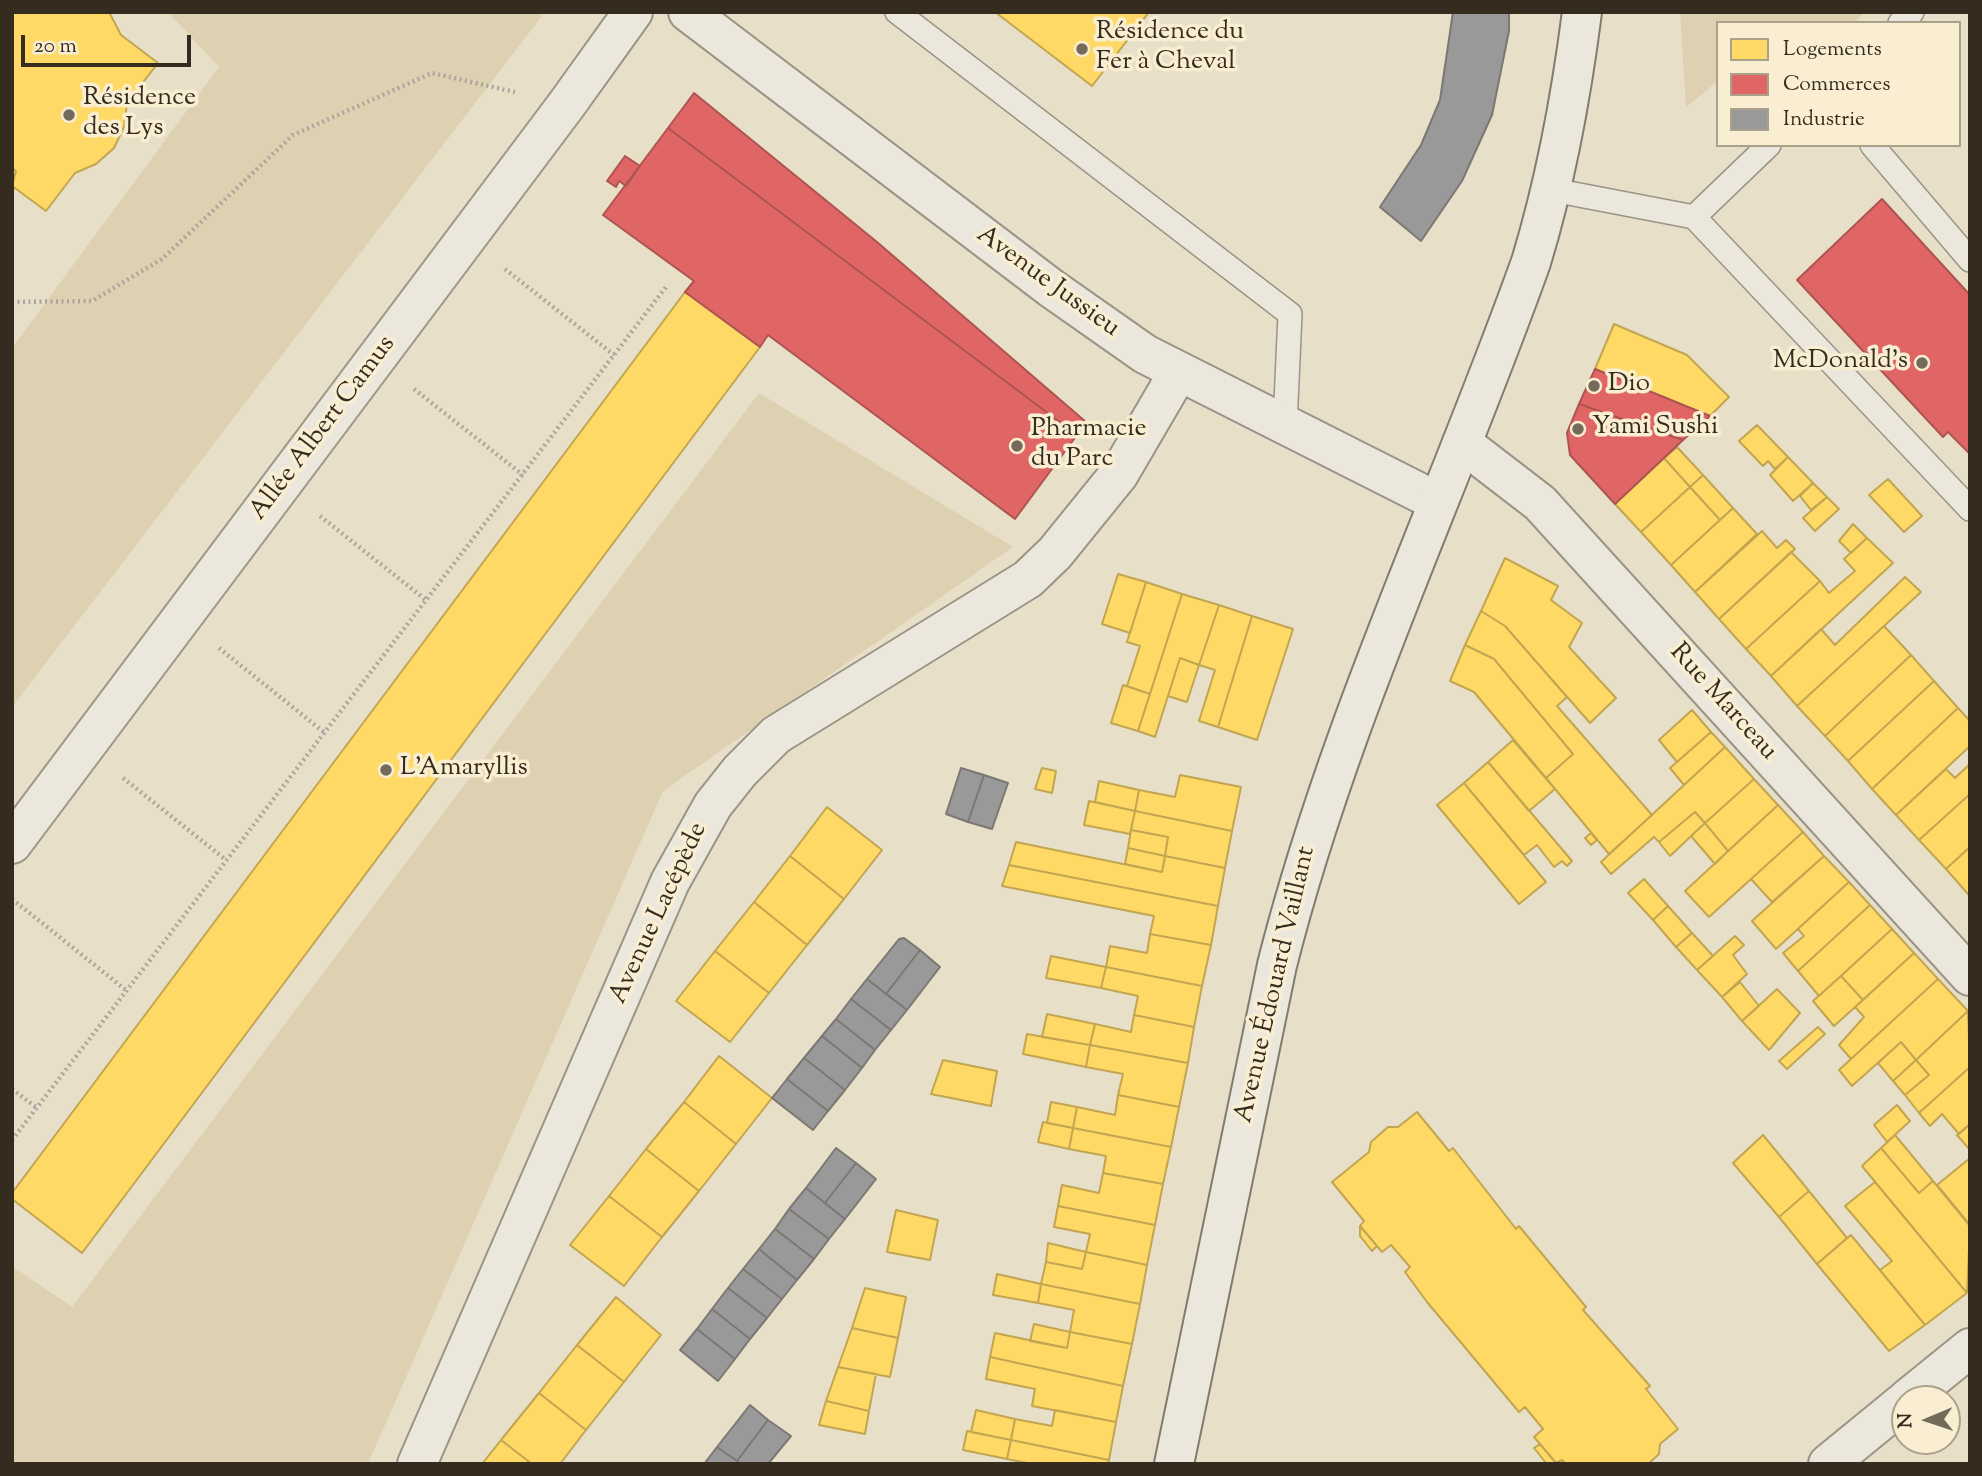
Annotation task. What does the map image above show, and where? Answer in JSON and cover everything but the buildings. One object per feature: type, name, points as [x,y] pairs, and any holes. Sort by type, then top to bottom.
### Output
[{"type":"street","name":"Allée Albert Camus","points":[[12,844],[568,104],[633,12]]},
{"type":"street","name":"Avenue Jussieu","points":[[688,12],[1051,288],[1145,354],[1438,502]]},
{"type":"street","name":"Avenue Édouard Vaillant","points":[[1174,1464],[1277,965],[1308,848],[1512,314],[1553,190],[1574,81],[1582,12]]},
{"type":"street","name":"Avenue Lacépède","points":[[416,1464],[670,881],[713,805],[740,771],[776,735],[1028,579],[1080,526],[1119,474],[1178,373]]},
{"type":"street","name":"Rue Marceau","points":[[1461,443],[1540,503],[1970,975]]},
{"type":"street","points":[[1924,1385],[1970,1348]]},
{"type":"street","points":[[1828,1464],[1891,1412]]},
{"type":"lane","points":[[897,12],[1290,314],[1285,425]]},
{"type":"lane","points":[[1693,217],[1767,147]]},
{"type":"lane","points":[[1874,147],[1970,260]]},
{"type":"lane","points":[[1553,190],[1693,217],[1967,500]]},
{"type":"path","points":[[12,302],[92,301],[162,259],[293,135],[432,73],[568,104]]},
{"type":"path","points":[[466,239],[614,355]]},
{"type":"path","points":[[12,1140],[666,287]]},
{"type":"path","points":[[376,359],[523,475]]},
{"type":"path","points":[[281,485],[426,600]]},
{"type":"path","points":[[181,618],[325,733]]},
{"type":"path","points":[[85,748],[226,860]]},
{"type":"path","points":[[12,899],[127,990]]},
{"type":"path","points":[[12,1089],[37,1108]]},
{"type":"shaded area","points":[[168,12],[537,12],[542,16],[12,707],[12,348],[219,67]]},
{"type":"shaded area","points":[[1680,12],[1865,12],[1856,21],[1716,21],[1716,83],[1686,107]]},
{"type":"shaded area","points":[[759,393],[1013,547],[663,791],[368,1464],[12,1464],[12,1266],[72,1307]]},
{"type":"place","name":"Résidence du Fer à Cheval","points":[[1082,49]]},
{"type":"place","name":"Résidence des Lys","points":[[69,115]]},
{"type":"place","name":"McDonald's","points":[[1922,363]]},
{"type":"place","name":"Dio","points":[[1594,386]]},
{"type":"place","name":"Yami Sushi","points":[[1578,429]]},
{"type":"place","name":"Pharmacie du Parc","points":[[1017,446]]},
{"type":"place","name":"L'Amaryllis","points":[[386,770]]}]
